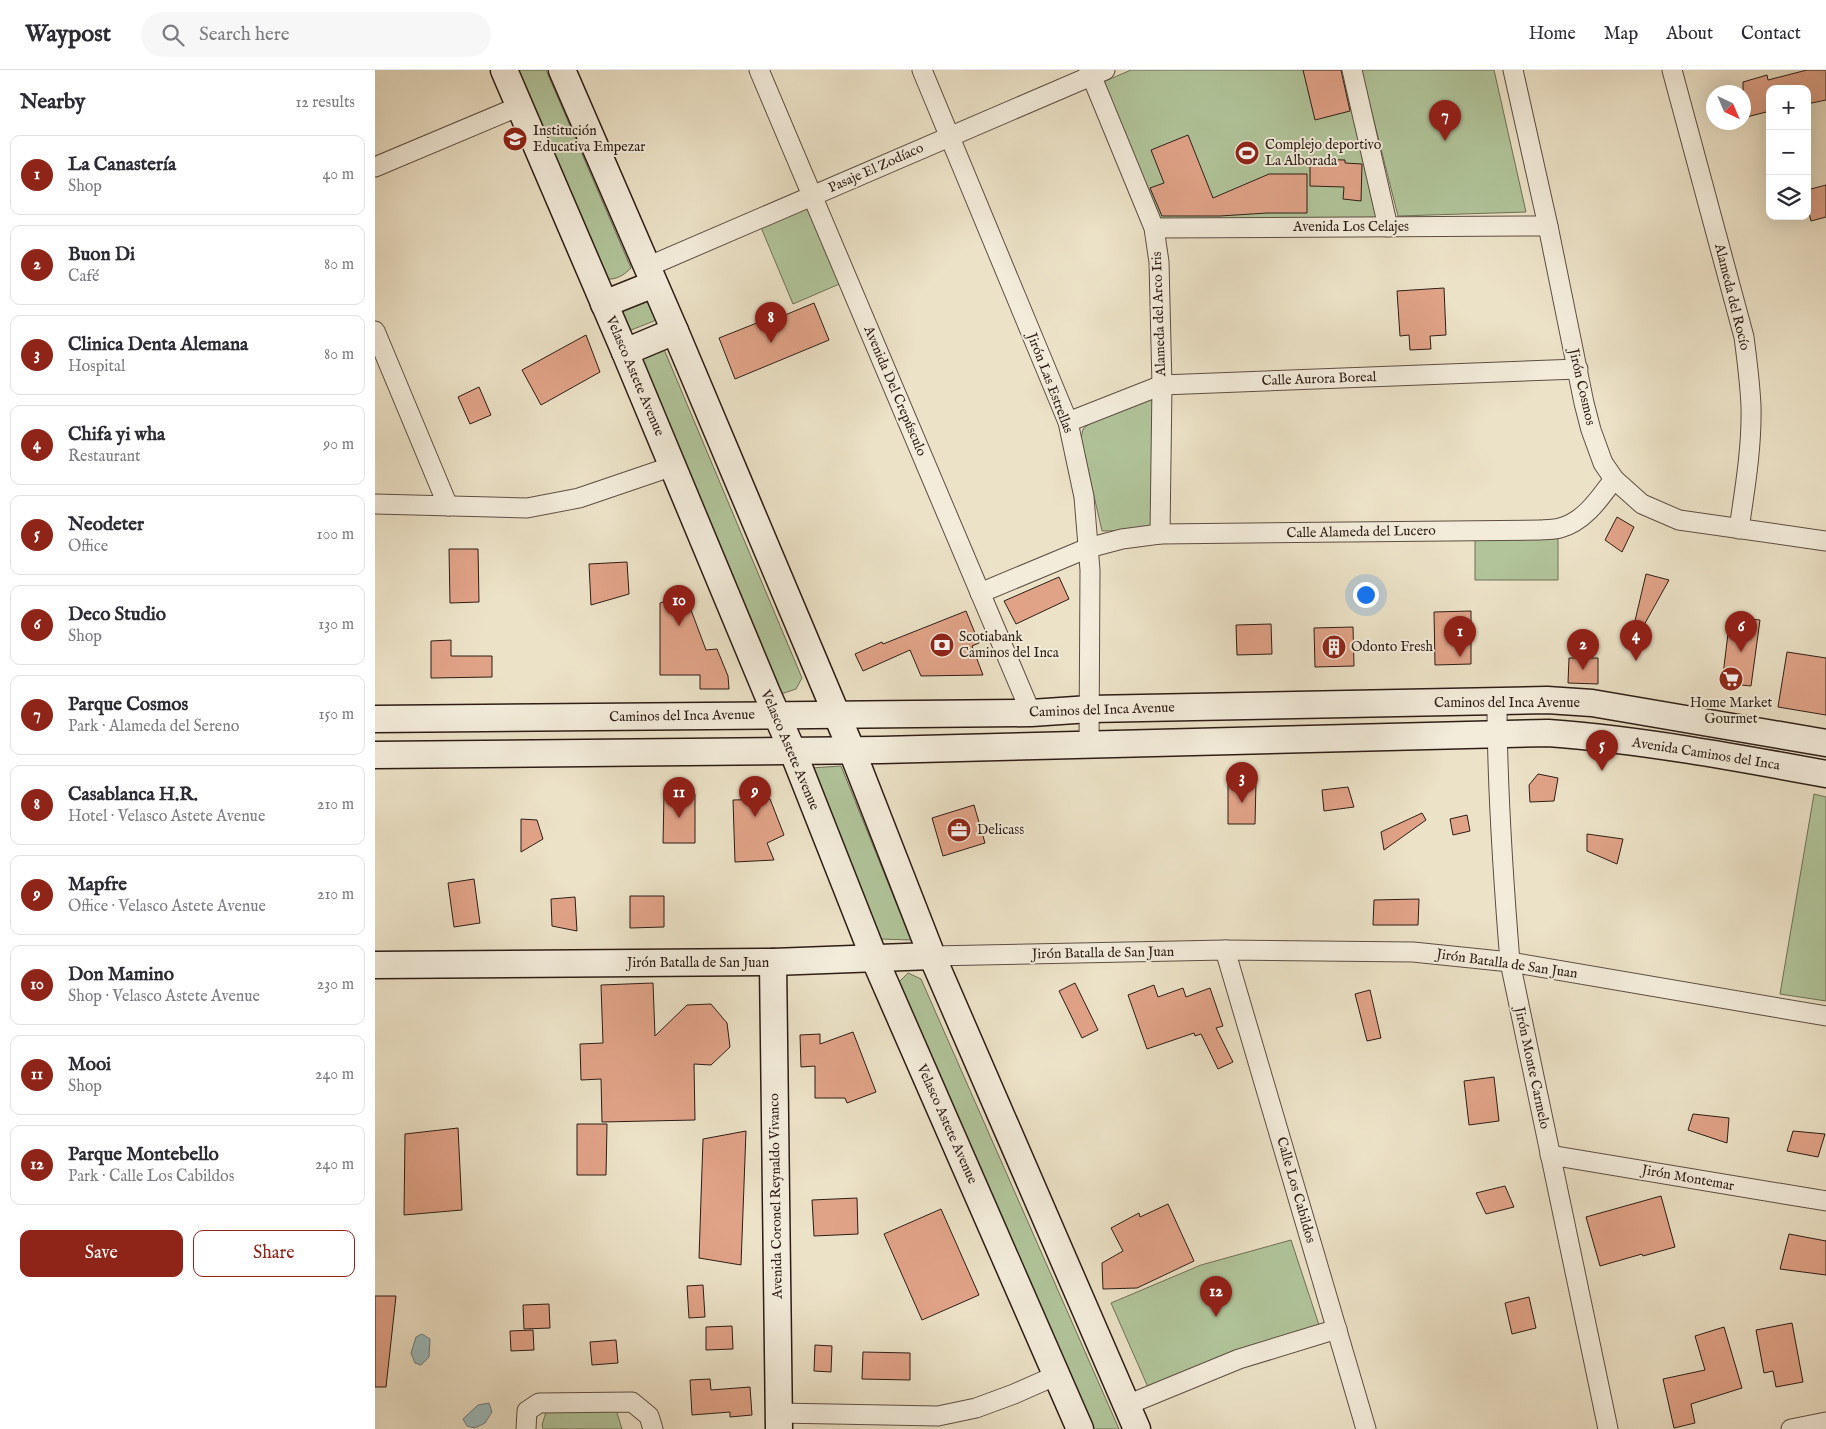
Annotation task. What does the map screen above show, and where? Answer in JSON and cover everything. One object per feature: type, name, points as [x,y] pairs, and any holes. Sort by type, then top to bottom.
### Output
[{"type":"main road","name":"Velasco Astete Avenue","points":[[504,70],[605,304],[793,752],[875,960],[1080,1429]]},
{"type":"main road","points":[[562,70],[675,331],[852,751],[932,956],[1132,1417]]},
{"type":"main road","points":[[605,304],[650,276]]},
{"type":"main road","points":[[625,352],[675,331]]},
{"type":"main road","name":"Caminos del Inca Avenue","points":[[375,719],[1031,713],[1090,709],[1547,700],[1592,703],[1826,743]]},
{"type":"main road","name":"Avenida Caminos del Inca","points":[[1497,735],[1549,733],[1585,736],[1713,753],[1826,774]]},
{"type":"main road","points":[[375,755],[852,751],[1497,735]]},
{"type":"main road","name":"Jirón Batalla de San Juan","points":[[375,965],[773,962],[875,960],[932,956]]},
{"type":"main road","name":"Avenida Coronel Reynaldo Vivanco","points":[[773,962],[779,1421]]},
{"type":"street","name":"Avenida Del Crepúsculo","points":[[759,70],[1031,713]]},
{"type":"street","name":"Jirón Las Estrellas","points":[[922,70],[951,136],[1068,422],[1084,497],[1090,570],[1089,746]]},
{"type":"street","points":[[1352,70],[1388,227]]},
{"type":"street","name":"Jirón Cosmos","points":[[1513,70],[1591,430],[1603,462],[1614,479],[1642,504],[1679,520],[1826,541]]},
{"type":"street","name":"Alameda del Rocío","points":[[1672,70],[1745,346],[1751,406],[1748,471],[1739,529]]},
{"type":"street","name":"Pasaje El Zodíaco","points":[[650,276],[812,196],[1095,72]]},
{"type":"street","name":"Alameda del Arco Iris","points":[[1095,72],[1154,228],[1159,262],[1161,385],[1160,534]]},
{"type":"street","points":[[375,166],[519,106]]},
{"type":"street","name":"Avenida Los Celajes","points":[[1154,228],[1548,226]]},
{"type":"street","points":[[375,331],[449,506]]},
{"type":"street","name":"Calle Aurora Boreal","points":[[1068,422],[1161,385],[1578,369]]},
{"type":"street","points":[[375,504],[527,508],[579,498],[673,466]]},
{"type":"street","name":"Calle Alameda del Lucero","points":[[980,593],[1088,548],[1122,539],[1160,534],[1541,530],[1560,528],[1578,519],[1595,504],[1614,479]]},
{"type":"street","name":"Jirón Monte Carmelo","points":[[1497,702],[1504,890],[1510,962],[1608,1429]]},
{"type":"street","name":"Jirón Batalla de San Juan","points":[[932,956],[1225,950],[1413,952],[1510,962],[1826,1016]]},
{"type":"street","name":"Calle Los Cabildos","points":[[1225,950],[1366,1429]]},
{"type":"street","name":"Jirón Montemar","points":[[1550,1154],[1826,1201]]},
{"type":"street","points":[[1132,1417],[1239,1359],[1337,1329]]},
{"type":"street","points":[[779,1421],[938,1416],[976,1408],[1057,1375]]},
{"type":"street","points":[[526,1429],[527,1411],[539,1403],[632,1402],[649,1416],[653,1429]]},
{"type":"street","points":[[1791,1429],[1826,1422]]},
{"type":"green space","points":[[515,70],[546,70],[631,268],[619,277],[605,279]]},
{"type":"green space","name":"Complejo deportivo La Alborada","points":[[1131,70],[1346,70],[1380,218],[1161,222],[1103,82]]},
{"type":"green space","points":[[1361,70],[1494,70],[1526,212],[1398,216]]},
{"type":"green space","points":[[811,204],[844,282],[793,304],[760,225]]},
{"type":"green space","points":[[648,297],[656,316],[654,321],[626,332],[615,311]]},
{"type":"green space","points":[[663,347],[802,678],[796,689],[781,694],[636,358]]},
{"type":"green space","points":[[1156,392],[1156,530],[1102,531],[1081,439],[1083,429],[1089,424]]},
{"type":"green space","points":[[1558,537],[1558,580],[1475,580],[1475,538]]},
{"type":"green space","points":[[841,766],[911,940],[880,939],[811,768]]},
{"type":"green space","points":[[1814,794],[1826,797],[1826,1001],[1780,994]]},
{"type":"green space","points":[[908,973],[921,979],[1119,1429],[1089,1429],[897,984]]},
{"type":"green space","points":[[1291,1240],[1321,1331],[1151,1394],[1111,1303],[1201,1265]]},
{"type":"green space","points":[[612,1408],[617,1413],[622,1429],[543,1429],[542,1425],[546,1412]]},
{"type":"water","points":[[422,1334],[430,1339],[429,1357],[421,1365],[415,1363],[411,1353],[416,1337]]},
{"type":"water","points":[[489,1403],[492,1412],[485,1423],[475,1428],[467,1426],[463,1419],[478,1405]]},
{"type":"building","points":[[1303,70],[1341,70],[1350,111],[1315,120]]},
{"type":"building","points":[[1807,70],[1826,70],[1826,100],[1811,103],[1811,85],[1766,85],[1766,112],[1751,116],[1751,85],[1743,85],[1743,82],[1767,75],[1768,80]]},
{"type":"building","points":[[1188,135],[1213,198],[1269,174],[1307,174],[1307,213],[1162,216],[1150,188],[1164,183],[1151,150]]},
{"type":"building","points":[[1310,159],[1345,160],[1345,163],[1362,164],[1361,201],[1343,199],[1344,187],[1310,186]]},
{"type":"building","points":[[1826,185],[1826,217],[1811,221],[1811,220],[1811,189]]},
{"type":"building","points":[[1444,288],[1446,335],[1430,336],[1431,349],[1410,350],[1409,335],[1400,336],[1397,291]]},
{"type":"building","points":[[814,303],[829,340],[735,379],[719,338],[772,317],[773,320]]},
{"type":"building","points":[[586,335],[600,372],[541,405],[522,370]]},
{"type":"building","points":[[479,387],[491,415],[470,424],[458,397]]},
{"type":"building","points":[[1617,517],[1634,527],[1622,552],[1605,540]]},
{"type":"building","points":[[449,549],[478,549],[479,602],[450,603]]},
{"type":"building","points":[[627,562],[629,594],[591,605],[589,564]]},
{"type":"building","points":[[1646,574],[1669,580],[1634,643],[1630,642]]},
{"type":"building","points":[[1059,577],[1069,599],[1016,624],[1004,601]]},
{"type":"building","points":[[685,594],[706,650],[717,649],[728,676],[729,689],[700,689],[700,675],[660,675],[660,603]]},
{"type":"building","name":"Scotiabank Caminos del Inca","points":[[966,611],[979,643],[972,646],[983,675],[921,676],[910,650],[863,671],[855,654]]},
{"type":"building","points":[[1471,611],[1471,664],[1435,665],[1434,612]]},
{"type":"building","points":[[1730,617],[1760,620],[1751,686],[1722,683]]},
{"type":"building","points":[[1271,624],[1272,654],[1237,655],[1236,625]]},
{"type":"building","name":"Odonto Fresh","points":[[1353,627],[1354,666],[1315,667],[1314,628]]},
{"type":"building","points":[[451,640],[451,656],[492,656],[492,677],[431,678],[431,641]]},
{"type":"building","points":[[1787,652],[1826,658],[1826,715],[1778,707]]},
{"type":"building","points":[[1569,658],[1598,658],[1598,684],[1568,683]]},
{"type":"building","points":[[1538,774],[1558,778],[1554,801],[1530,802],[1529,785]]},
{"type":"building","points":[[1228,782],[1256,782],[1255,824],[1228,824]]},
{"type":"building","points":[[1348,787],[1354,807],[1324,811],[1322,790]]},
{"type":"building","points":[[664,793],[695,794],[695,843],[663,843]]},
{"type":"building","points":[[770,799],[784,835],[767,843],[774,860],[735,862],[733,800]]},
{"type":"building","name":"Delicass","points":[[974,805],[985,843],[943,856],[932,818]]},
{"type":"building","points":[[1422,813],[1426,820],[1384,850],[1381,832]]},
{"type":"building","points":[[1467,815],[1470,831],[1453,835],[1450,819]]},
{"type":"building","points":[[521,819],[537,820],[543,839],[521,852]]},
{"type":"building","points":[[1587,834],[1623,839],[1617,864],[1587,851]]},
{"type":"building","points":[[474,879],[480,923],[454,927],[448,883]]},
{"type":"building","points":[[630,896],[664,896],[664,927],[630,928]]},
{"type":"building","points":[[575,897],[577,931],[552,926],[551,899]]},
{"type":"building","points":[[1419,899],[1418,925],[1373,925],[1374,900]]},
{"type":"building","points":[[653,983],[655,1036],[687,1005],[711,1004],[727,1023],[730,1047],[711,1065],[694,1064],[695,1120],[602,1122],[601,1079],[581,1080],[580,1044],[603,1043],[601,985]]},
{"type":"building","points":[[1075,983],[1098,1030],[1082,1038],[1059,991]]},
{"type":"building","points":[[1154,985],[1158,997],[1183,988],[1186,997],[1210,988],[1223,1026],[1216,1028],[1233,1062],[1218,1069],[1201,1034],[1195,1036],[1194,1033],[1147,1049],[1128,995]]},
{"type":"building","points":[[1370,990],[1381,1038],[1367,1041],[1355,994]]},
{"type":"building","points":[[853,1032],[876,1092],[847,1103],[845,1098],[815,1098],[815,1066],[801,1067],[800,1035],[820,1034],[820,1044]]},
{"type":"building","points":[[1494,1077],[1499,1121],[1469,1125],[1464,1081]]},
{"type":"building","points":[[1693,1114],[1729,1118],[1727,1143],[1688,1130]]},
{"type":"building","points":[[577,1124],[607,1124],[606,1175],[577,1175]]},
{"type":"building","points":[[458,1128],[462,1210],[404,1215],[405,1134]]},
{"type":"building","points":[[746,1131],[741,1265],[699,1258],[703,1139]]},
{"type":"building","points":[[1793,1131],[1825,1134],[1818,1157],[1787,1151]]},
{"type":"building","points":[[1505,1186],[1514,1207],[1486,1214],[1476,1193]]},
{"type":"building","points":[[1661,1196],[1675,1247],[1600,1266],[1586,1217]]},
{"type":"building","points":[[857,1198],[858,1234],[814,1236],[812,1200]]},
{"type":"building","points":[[1168,1204],[1194,1261],[1137,1288],[1103,1289],[1102,1263],[1123,1251],[1111,1228],[1139,1213],[1140,1217]]},
{"type":"building","points":[[941,1209],[979,1295],[922,1320],[884,1234]]},
{"type":"building","points":[[1789,1234],[1826,1241],[1826,1275],[1780,1269]]},
{"type":"building","points":[[703,1285],[705,1317],[689,1318],[687,1286]]},
{"type":"building","points":[[375,1296],[396,1296],[386,1387],[375,1387]]},
{"type":"building","points":[[1529,1297],[1536,1328],[1512,1334],[1505,1303]]},
{"type":"building","points":[[549,1304],[550,1328],[524,1329],[523,1305]]},
{"type":"building","points":[[1792,1323],[1803,1382],[1776,1387],[1773,1371],[1764,1373],[1756,1330]]},
{"type":"building","points":[[732,1326],[733,1349],[706,1350],[706,1327]]},
{"type":"building","points":[[1724,1327],[1742,1388],[1691,1404],[1695,1423],[1674,1428],[1663,1379],[1705,1370],[1695,1336]]},
{"type":"building","points":[[533,1330],[534,1350],[511,1351],[510,1331]]},
{"type":"building","points":[[616,1340],[618,1363],[592,1365],[590,1342]]},
{"type":"building","points":[[815,1345],[832,1346],[831,1372],[814,1371]]},
{"type":"building","points":[[863,1352],[910,1353],[910,1380],[862,1379]]},
{"type":"building","points":[[710,1379],[711,1390],[750,1387],[752,1415],[730,1417],[730,1412],[692,1415],[690,1380]]},
{"type":"place","name":"Institución Educativa Empezar","points":[[515,139]]},
{"type":"place","name":"Parque Cosmos","points":[[1445,141]]},
{"type":"place","name":"Complejo deportivo La Alborada","points":[[1247,153]]},
{"type":"place","name":"Casablanca H.R.","points":[[771,343]]},
{"type":"place","name":"Don Mamino","points":[[679,626]]},
{"type":"place","name":"Scotiabank Caminos del Inca","points":[[942,645]]},
{"type":"place","name":"Odonto Fresh","points":[[1334,647]]},
{"type":"place","name":"Deco Studio","points":[[1741,652]]},
{"type":"place","name":"La Canastería","points":[[1460,657]]},
{"type":"place","name":"Chifa yi wha","points":[[1636,661]]},
{"type":"place","name":"Buon Di","points":[[1583,670]]},
{"type":"place","name":"Home Market Gourmet","points":[[1731,679]]},
{"type":"place","name":"Neodeter","points":[[1602,771]]},
{"type":"place","name":"Clinica Denta Alemana","points":[[1242,803]]},
{"type":"place","name":"Mapfre","points":[[755,817]]},
{"type":"place","name":"Mooi","points":[[679,818]]},
{"type":"place","name":"Delicass","points":[[959,830]]},
{"type":"place","name":"Parque Montebello","points":[[1216,1317]]}]
